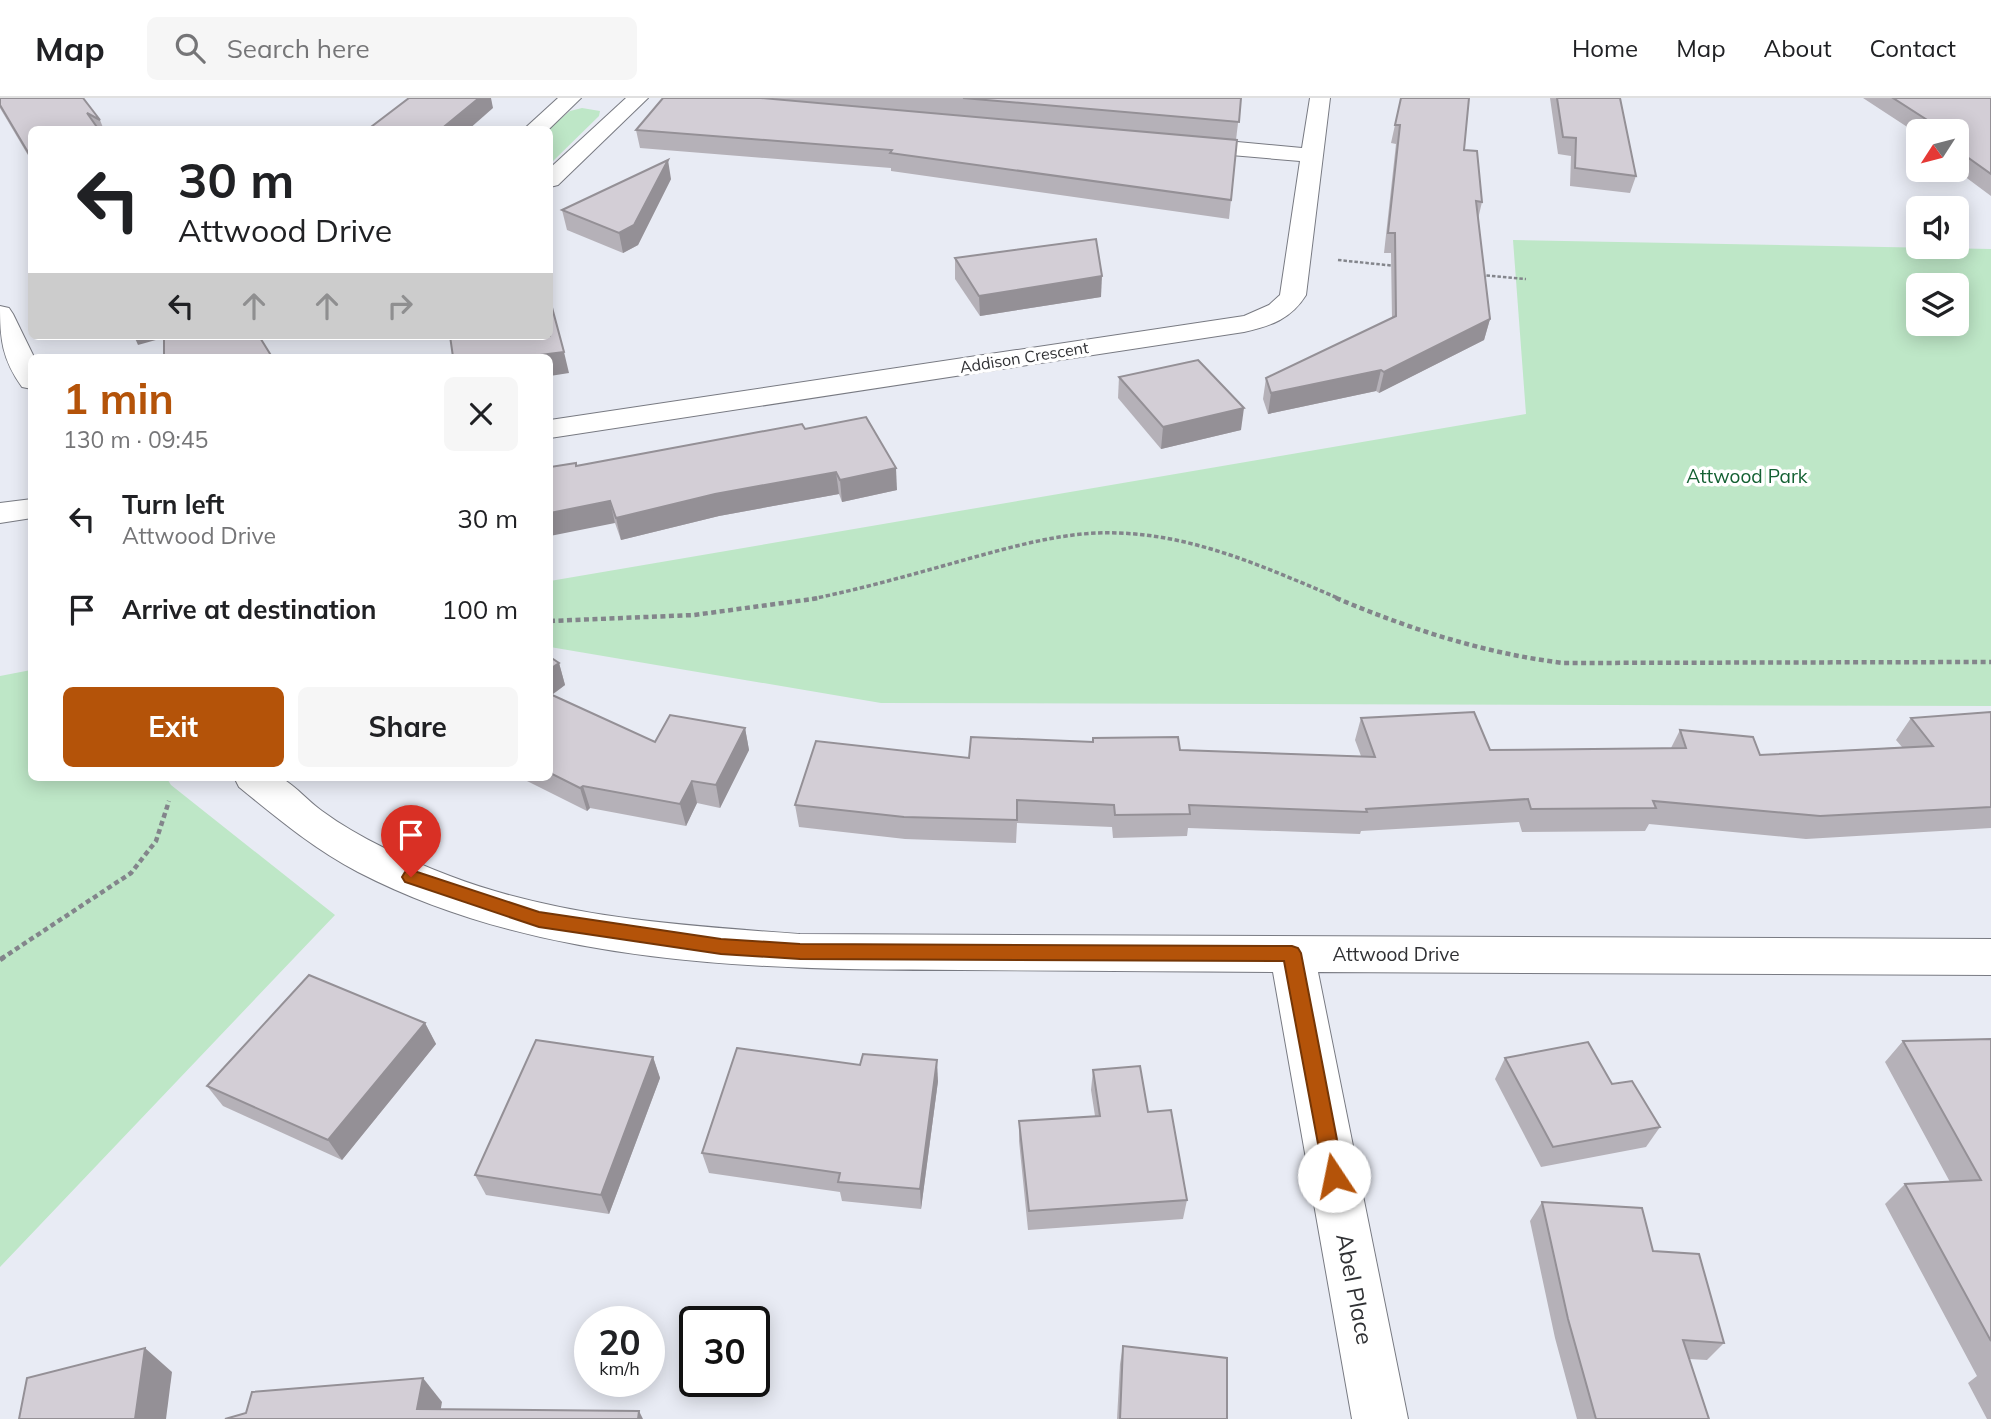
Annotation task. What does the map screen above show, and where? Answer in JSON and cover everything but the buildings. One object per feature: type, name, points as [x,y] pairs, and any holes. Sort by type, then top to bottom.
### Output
[{"type":"street","points":[[539,126],[571,98]]},
{"type":"street","points":[[553,177],[638,98]]},
{"type":"street","name":"Addison Crescent","points":[[553,429],[1256,321],[1276,312],[1293,295],[1320,98]]},
{"type":"street","points":[[1169,143],[1311,155]]},
{"type":"street","points":[[0,314],[28,373]]},
{"type":"street","points":[[0,513],[28,509]]},
{"type":"street","name":"Attwood Drive","points":[[258,781],[292,810],[377,862],[476,901],[539,919],[721,947],[800,952],[1991,957]]},
{"type":"street","name":"Abel Place","points":[[1292,953],[1380,1419]]},
{"type":"path","points":[[1336,260],[1404,267]]},
{"type":"path","points":[[1472,274],[1525,279]]},
{"type":"path","points":[[553,621],[673,618],[762,609],[838,593],[1033,542],[1072,535],[1117,533],[1158,538],[1236,557],[1283,573],[1395,622],[1478,649],[1530,660],[1588,665],[1991,662]]},
{"type":"path","points":[[0,960],[131,873],[156,841],[169,801]]},
{"type":"green space","points":[[582,108],[600,111],[599,116],[553,161],[552,126],[570,111]]},
{"type":"green space","name":"Attwood Park","points":[[1513,240],[1906,247],[1906,259],[1969,259],[1969,249],[1991,249],[1991,706],[881,703],[553,648],[553,580],[1526,414]]},
{"type":"green space","points":[[28,671],[28,781],[168,781],[335,915],[0,1267],[0,676]]},
{"type":"route","points":[[411,877],[476,901],[539,919],[721,947],[800,952],[1292,953],[1334,1176]]}]
